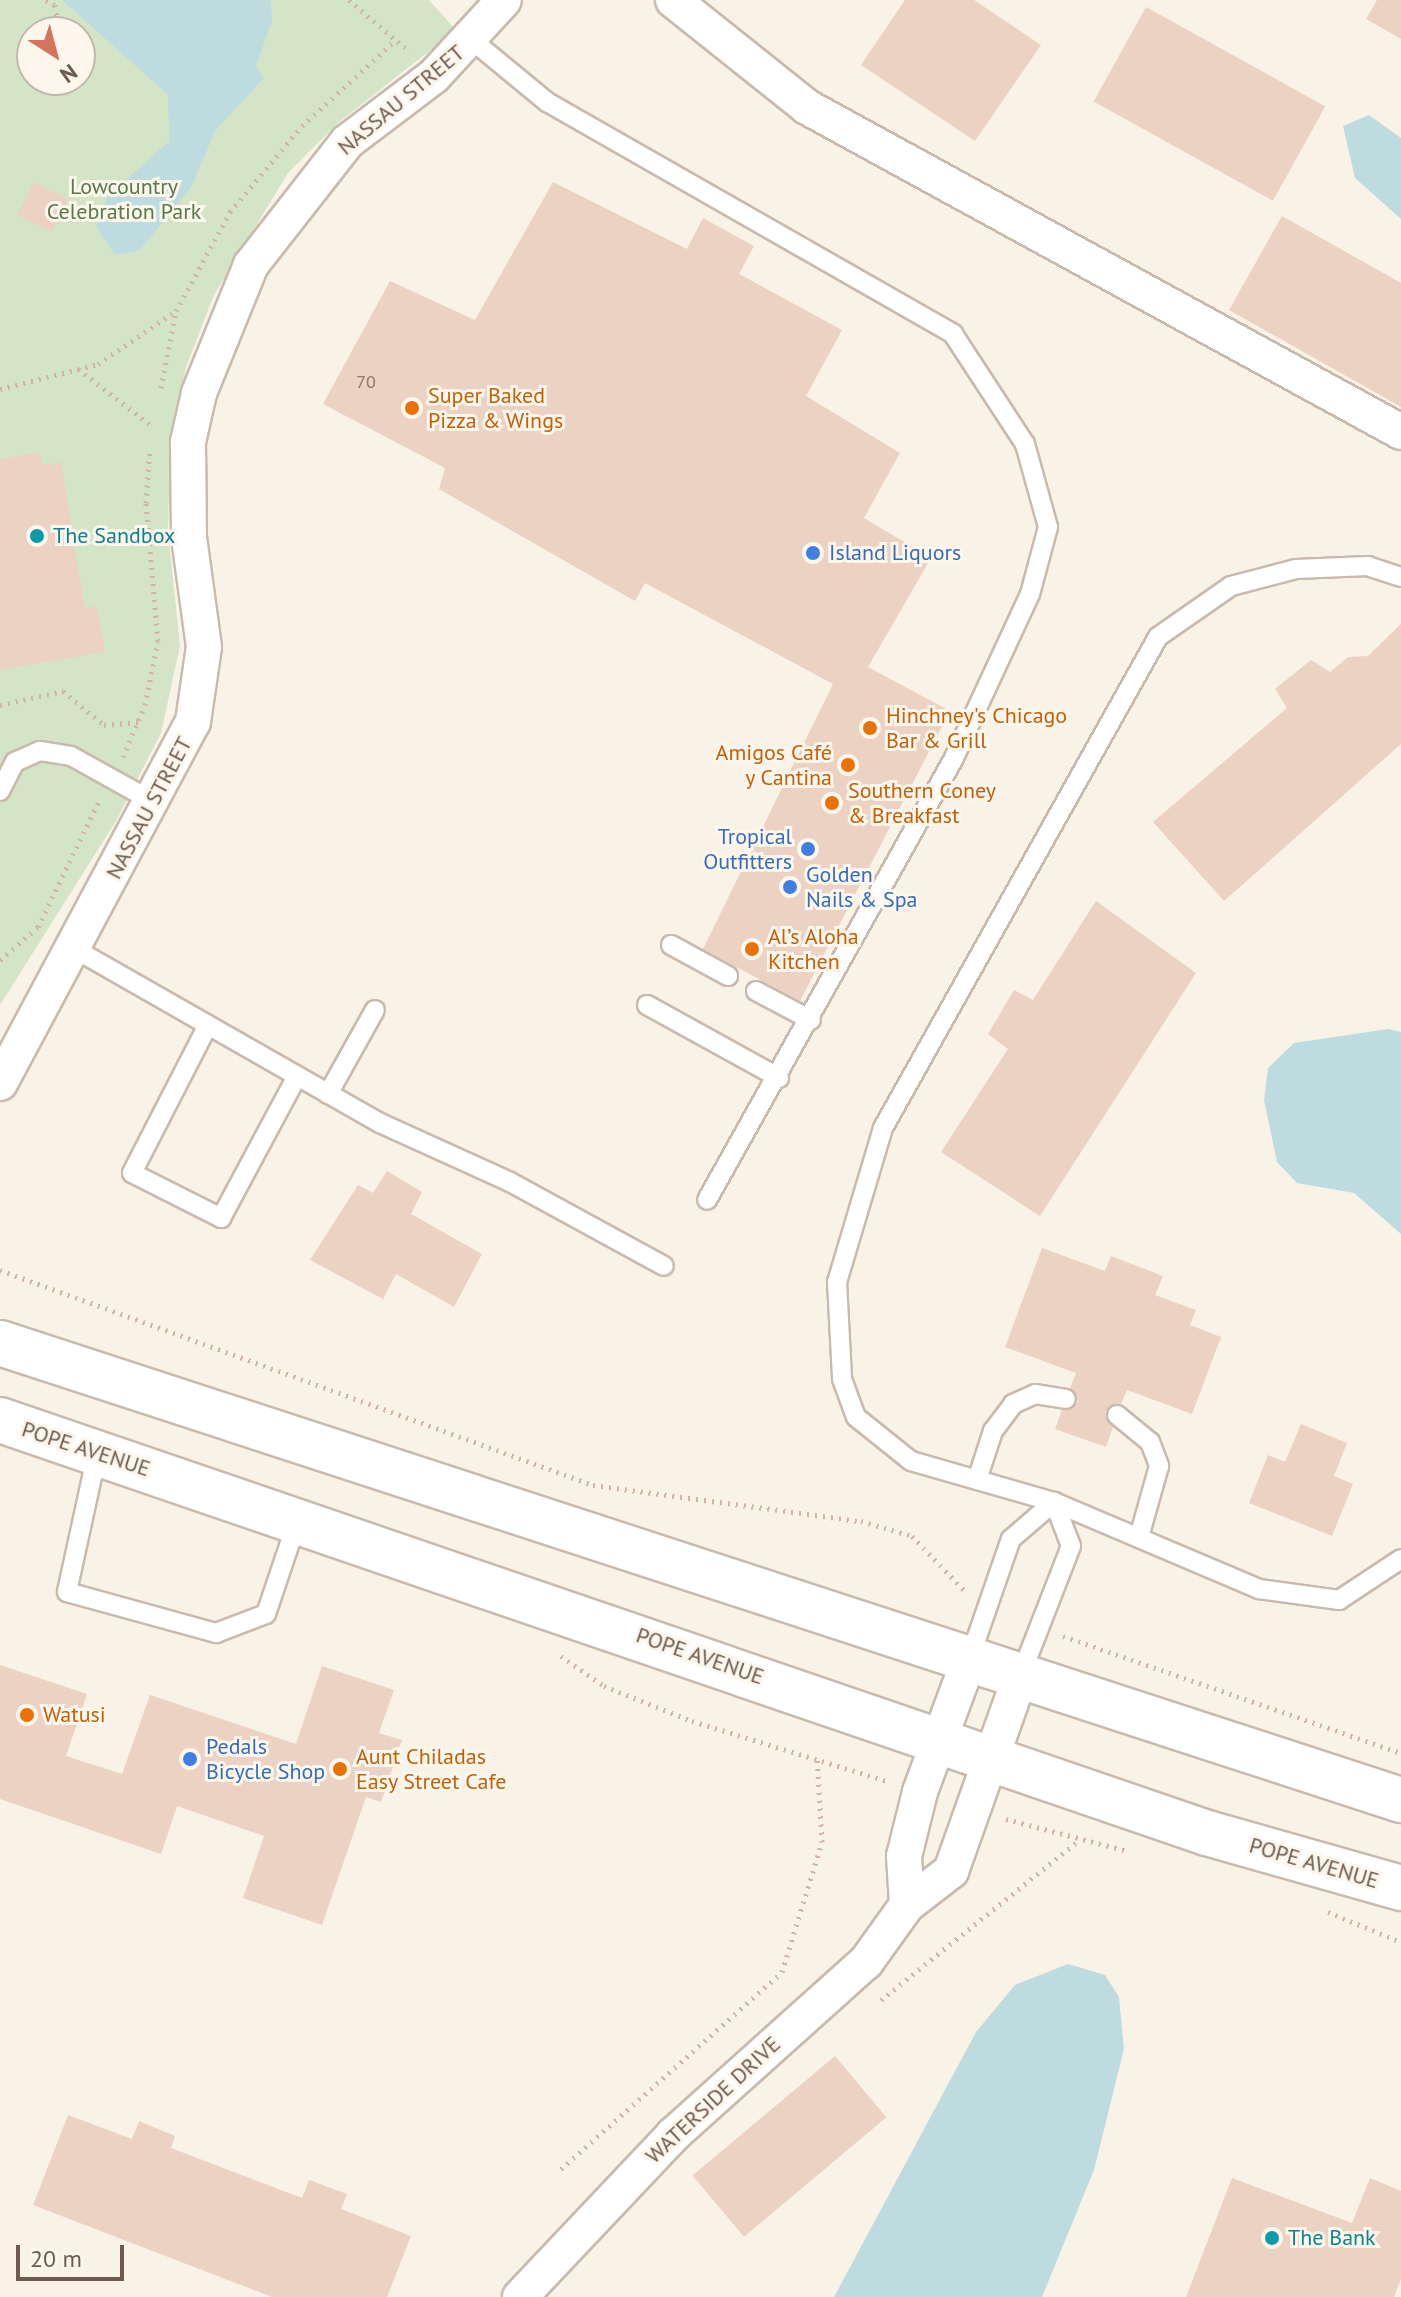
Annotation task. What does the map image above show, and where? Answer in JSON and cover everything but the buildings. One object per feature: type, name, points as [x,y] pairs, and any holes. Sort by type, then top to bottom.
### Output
[{"type":"main road","points":[[0,1343],[1401,1800]]},
{"type":"main road","name":"POPE AVENUE","points":[[0,1420],[991,1759],[1401,1888]]},
{"type":"street","name":"NASSAU STREET","points":[[0,1083],[154,802],[199,692],[204,647],[185,479],[211,358],[251,265],[306,188],[347,142],[434,76],[473,41],[504,0]]},
{"type":"street","points":[[673,0],[807,107],[1401,432]]},
{"type":"street","points":[[907,1905],[904,1856],[936,1740],[969,1660]]},
{"type":"street","name":"WATERSIDE DRIVE","points":[[520,2297],[673,2135],[866,1962],[907,1905],[951,1871],[1020,1677]]},
{"type":"lane","points":[[473,41],[547,102],[953,334],[1025,444],[1048,527],[1030,594],[954,758],[779,1078],[707,1200]]},
{"type":"lane","points":[[1401,577],[1368,566],[1296,569],[1231,586],[1158,637],[883,1128],[837,1282],[842,1379],[856,1417],[886,1447],[977,1480],[1054,1502],[1259,1589],[1339,1600],[1401,1559]]},
{"type":"lane","points":[[0,791],[15,762],[40,751],[71,756],[154,802]]},
{"type":"lane","points":[[671,945],[728,976]]},
{"type":"lane","points":[[73,948],[328,1094],[664,1266]]},
{"type":"lane","points":[[756,991],[811,1020]]},
{"type":"lane","points":[[647,1005],[779,1078]]},
{"type":"lane","points":[[328,1094],[375,1010]]},
{"type":"lane","points":[[208,1025],[132,1173],[221,1218],[297,1076]]},
{"type":"lane","points":[[977,1480],[993,1431],[1013,1404],[1035,1394],[1066,1399]]},
{"type":"lane","points":[[1117,1415],[1150,1442],[1159,1466],[1139,1537]]},
{"type":"lane","points":[[97,1453],[67,1592],[216,1633],[266,1614],[298,1520]]},
{"type":"lane","points":[[969,1660],[1011,1539],[1054,1502]]},
{"type":"lane","points":[[1020,1677],[1071,1546],[1054,1502]]},
{"type":"path","points":[[46,0],[55,5],[57,16]]},
{"type":"path","points":[[349,0],[434,76]]},
{"type":"path","points":[[0,389],[98,364],[176,311],[230,212],[302,126],[396,40]]},
{"type":"path","points":[[78,369],[153,427]]},
{"type":"path","points":[[0,960],[38,927],[139,722],[158,641],[151,576]]},
{"type":"path","points":[[0,705],[63,691],[104,725],[139,722]]},
{"type":"path","points":[[0,1270],[593,1485],[861,1521],[912,1536],[986,1609]]},
{"type":"path","points":[[1039,1628],[1401,1753]]},
{"type":"path","points":[[561,2169],[782,1972],[822,1842],[817,1755]]},
{"type":"green space","name":"Lowcountry Celebration Park","points":[[0,0],[429,0],[456,30],[339,122],[288,173],[214,295],[186,367],[170,451],[168,531],[180,646],[161,733],[116,821],[0,1005]]},
{"type":"water","points":[[62,0],[271,0],[272,21],[256,66],[264,78],[215,131],[192,186],[140,250],[115,255],[96,227],[107,197],[169,141],[168,95],[96,30],[96,16],[80,16]]},
{"type":"water","points":[[1369,115],[1401,138],[1401,219],[1355,178],[1343,126]]},
{"type":"water","points":[[1388,1029],[1401,1032],[1401,1234],[1354,1193],[1297,1183],[1277,1162],[1264,1100],[1268,1068],[1294,1043]]},
{"type":"water","points":[[1068,1964],[1105,1975],[1119,1997],[1124,2049],[1094,2170],[1042,2297],[834,2297],[976,2032],[1015,1985]]},
{"type":"place","name":"Super Baked Pizza & Wings","points":[[412,408]]},
{"type":"place","name":"The Sandbox","points":[[37,536]]},
{"type":"place","name":"Island Liquors","points":[[813,553]]},
{"type":"place","name":"Hinchney's Chicago Bar & Grill","points":[[870,728]]},
{"type":"place","name":"Amigos Café y Cantina","points":[[848,765]]},
{"type":"place","name":"Southern Coney & Breakfast","points":[[832,803]]},
{"type":"place","name":"Tropical Outfitters","points":[[808,849]]},
{"type":"place","name":"Golden Nails & Spa","points":[[790,887]]},
{"type":"place","name":"Al’s Aloha Kitchen","points":[[752,949]]},
{"type":"place","name":"Watusi","points":[[27,1715]]},
{"type":"place","name":"Pedals Bicycle Shop","points":[[190,1759]]},
{"type":"place","name":"Aunt Chiladas Easy Street Cafe","points":[[340,1769]]},
{"type":"place","name":"The Bank","points":[[1272,2238]]}]
